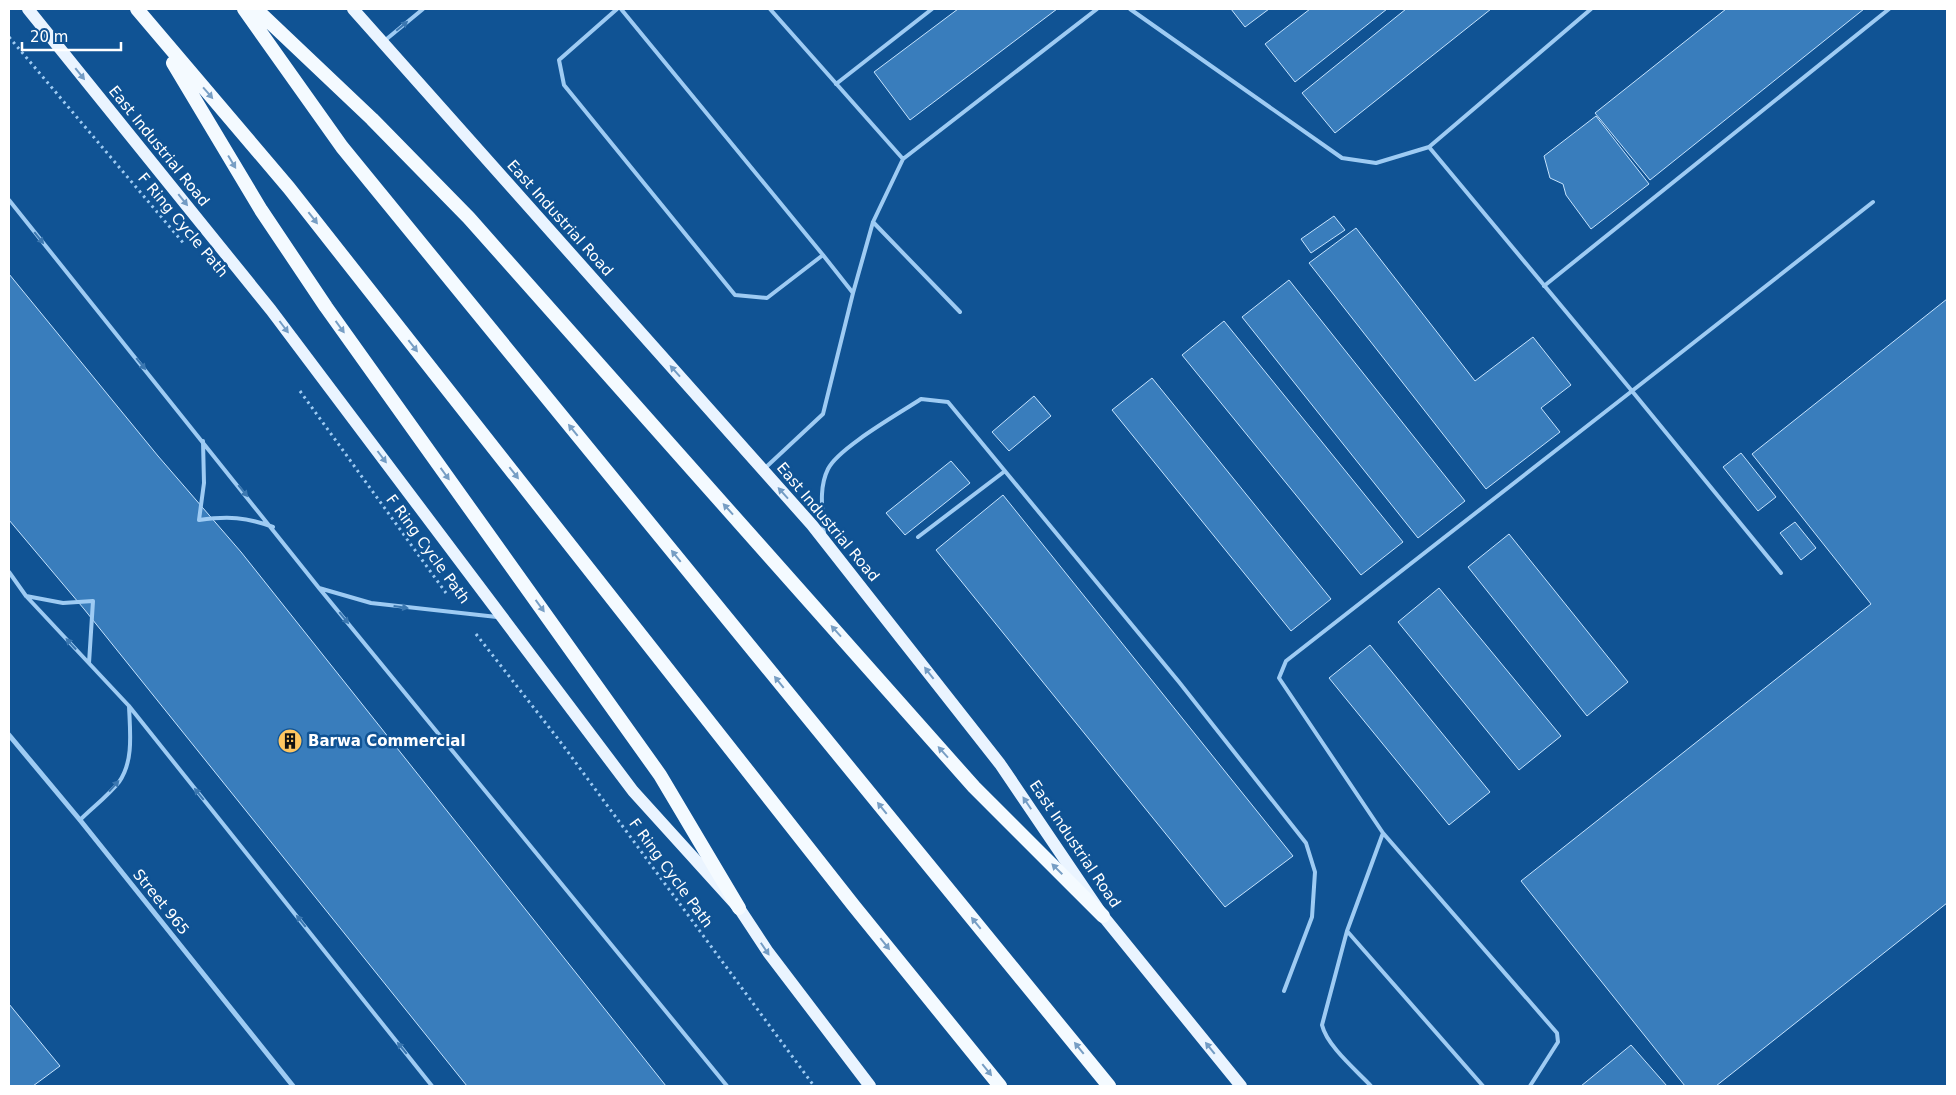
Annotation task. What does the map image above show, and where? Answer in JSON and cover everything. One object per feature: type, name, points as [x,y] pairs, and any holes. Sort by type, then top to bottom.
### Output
[{"type":"highway","points":[[136,9],[289,188],[854,906],[1000,1086]]},
{"type":"highway","points":[[244,9],[342,148],[1109,1086]]},
{"type":"highway","points":[[256,9],[372,119],[469,218],[974,787],[1103,916]]},
{"type":"highway","points":[[154,30],[272,226],[326,307],[660,775],[739,908]]},
{"type":"main road","name":"East Industrial Road","points":[[28,9],[271,310],[633,791],[739,908],[768,952],[870,1086]]},
{"type":"main road","name":"East Industrial Road","points":[[353,9],[825,541],[1000,764],[1103,916],[1241,1086]]},
{"type":"street","name":"Street 965","points":[[9,735],[80,820],[292,1086]]},
{"type":"lane","points":[[382,43],[423,9]]},
{"type":"lane","points":[[617,9],[559,60],[564,85],[735,294],[767,298],[823,255]]},
{"type":"lane","points":[[621,9],[853,292]]},
{"type":"lane","points":[[770,9],[903,159]]},
{"type":"lane","points":[[836,84],[932,9]]},
{"type":"lane","points":[[763,470],[823,414],[853,292],[873,222],[903,159],[1098,9]]},
{"type":"lane","points":[[1130,9],[1342,158],[1376,163],[1429,147],[1590,9]]},
{"type":"lane","points":[[1544,286],[1890,9]]},
{"type":"lane","points":[[1429,147],[1781,573]]},
{"type":"lane","points":[[9,200],[273,528],[319,588],[727,1086]]},
{"type":"lane","points":[[1530,1086],[1558,1042],[1558,1033],[1383,833],[1279,678],[1286,661],[1872,202]]},
{"type":"lane","points":[[873,222],[960,312]]},
{"type":"lane","points":[[825,541],[821,497],[828,468],[853,444],[921,399],[948,402],[1180,682],[1306,843],[1315,872],[1312,917],[1284,991]]},
{"type":"lane","points":[[203,441],[204,483],[199,520],[222,517],[250,518],[273,528]]},
{"type":"lane","points":[[918,537],[1005,471]]},
{"type":"lane","points":[[9,572],[26,596],[129,706],[432,1086]]},
{"type":"lane","points":[[319,588],[371,603],[504,618]]},
{"type":"lane","points":[[26,596],[63,603],[93,601],[89,663]]},
{"type":"lane","points":[[80,820],[119,782],[128,763],[130,740],[129,706]]},
{"type":"lane","points":[[1371,1086],[1327,1038],[1322,1025],[1347,931],[1383,833]]},
{"type":"lane","points":[[1347,931],[1483,1086]]},
{"type":"path","name":"F Ring Cycle Path","points":[[9,37],[186,246]]},
{"type":"path","name":"F Ring Cycle Path","points":[[295,385],[459,612],[558,740],[814,1086]]},
{"type":"building","points":[[958,9],[1057,9],[910,120],[874,72]]},
{"type":"building","points":[[1231,9],[1269,9],[1245,27]]},
{"type":"building","points":[[1310,9],[1387,9],[1295,82],[1265,44]]},
{"type":"building","points":[[1406,9],[1491,9],[1335,133],[1302,93]]},
{"type":"building","points":[[1726,9],[1864,9],[1650,180],[1595,113]]},
{"type":"building","points":[[1596,116],[1649,184],[1591,229],[1566,195],[1563,184],[1550,178],[1544,156]]},
{"type":"building","points":[[1334,216],[1345,230],[1311,253],[1301,239]]},
{"type":"building","points":[[1356,228],[1475,381],[1533,337],[1571,385],[1541,408],[1560,432],[1486,489],[1309,263]]},
{"type":"building","name":"Barwa Commercial","points":[[9,274],[158,456],[241,552],[666,1086],[467,1086],[84,609],[9,520]]},
{"type":"building","points":[[1289,280],[1465,501],[1418,538],[1242,317]]},
{"type":"building","points":[[1947,299],[1947,903],[1716,1086],[1685,1086],[1521,881],[1871,604],[1752,454]]},
{"type":"building","points":[[1224,321],[1403,542],[1361,575],[1182,355]]},
{"type":"building","points":[[1152,378],[1331,599],[1291,631],[1112,410]]},
{"type":"building","points":[[1034,396],[1051,416],[1009,451],[992,432]]},
{"type":"building","points":[[1741,453],[1776,497],[1758,511],[1723,467]]},
{"type":"building","points":[[951,461],[970,483],[905,535],[886,513]]},
{"type":"building","points":[[1003,495],[1293,856],[1225,907],[936,550]]},
{"type":"building","points":[[1795,522],[1816,548],[1801,560],[1780,533]]},
{"type":"building","points":[[1509,534],[1628,682],[1587,716],[1468,567]]},
{"type":"building","points":[[1439,588],[1561,736],[1519,770],[1398,622]]},
{"type":"building","points":[[1370,645],[1490,792],[1449,825],[1329,678]]},
{"type":"building","points":[[9,1004],[60,1066],[33,1086],[9,1086]]},
{"type":"building","points":[[1631,1045],[1667,1086],[1581,1086]]},
{"type":"place","name":"Barwa Commercial","points":[[290,741]]}]
